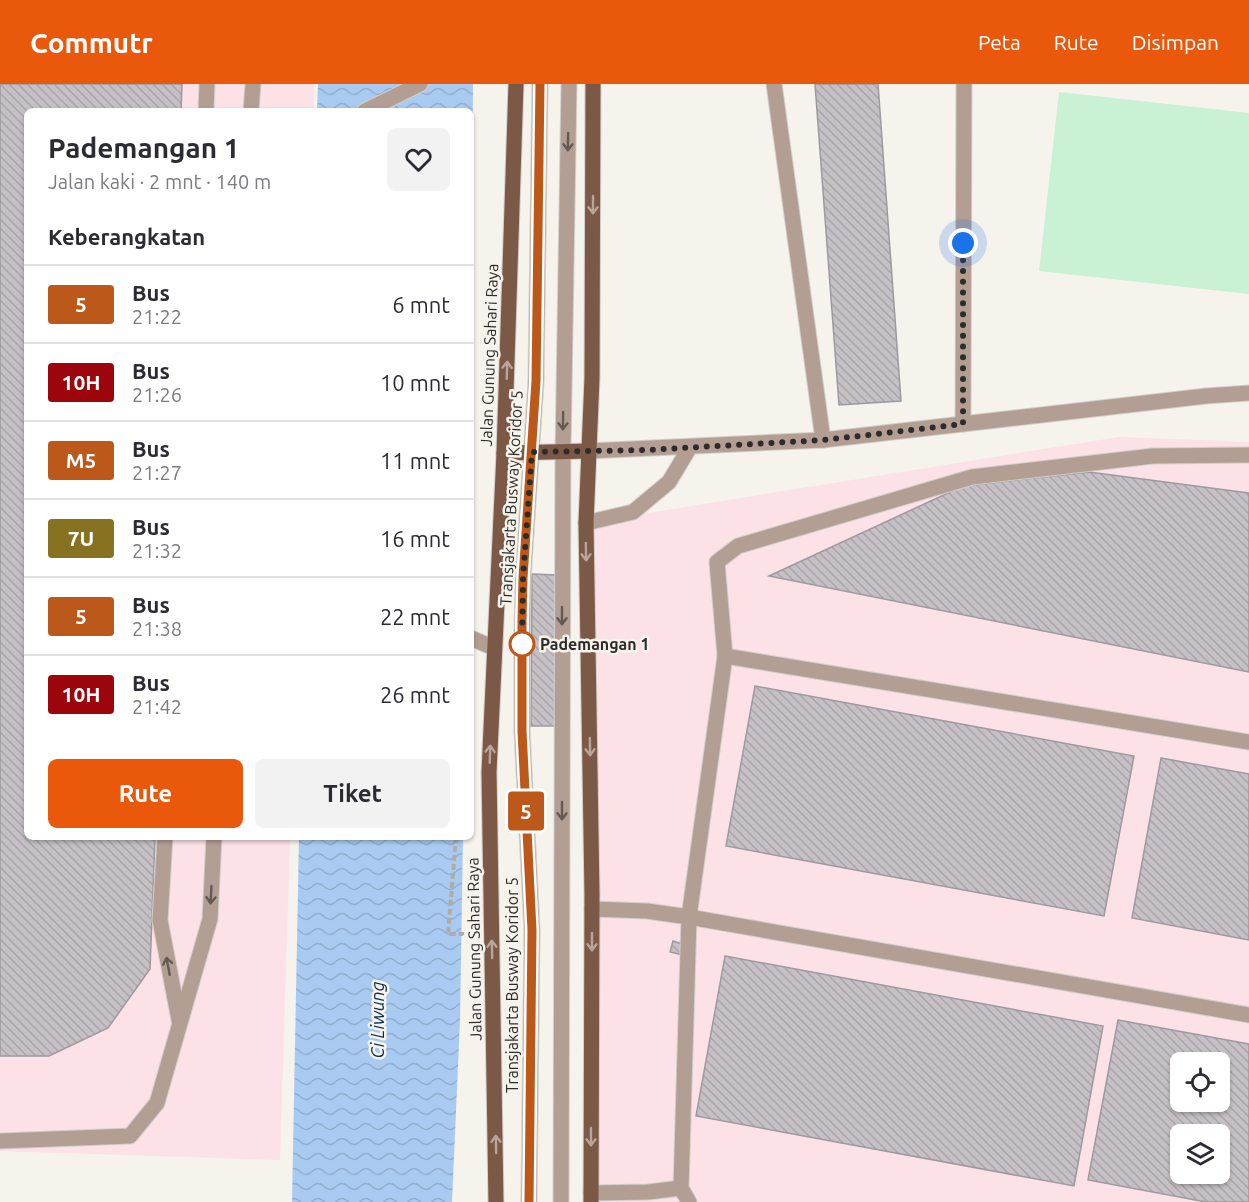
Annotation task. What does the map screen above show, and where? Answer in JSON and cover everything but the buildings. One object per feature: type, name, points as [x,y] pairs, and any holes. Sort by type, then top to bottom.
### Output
[{"type":"main road","name":"Jalan Gunung Sahari Raya","points":[[496,1202],[489,772],[504,453],[516,84]]},
{"type":"main road","points":[[591,1197],[592,909],[586,523],[592,378],[593,84]]},
{"type":"main road","points":[[504,453],[588,452]]},
{"type":"lane","points":[[206,108],[207,84]]},
{"type":"lane","points":[[251,108],[253,84]]},
{"type":"lane","points":[[370,108],[420,84]]},
{"type":"lane","name":"Transjakarta Busway Koridor 5","points":[[529,1202],[532,930],[522,731],[522,663],[523,578],[536,381],[540,84]]},
{"type":"lane","points":[[561,1202],[562,451],[569,84]]},
{"type":"lane","points":[[774,84],[824,440]]},
{"type":"lane","points":[[963,424],[964,84]]},
{"type":"lane","points":[[588,452],[824,440],[1249,393]]},
{"type":"lane","points":[[586,523],[633,512],[669,482],[690,447]]},
{"type":"lane","points":[[591,1197],[648,1192],[685,1195],[690,917],[725,656],[717,561],[738,546],[972,477],[1153,456],[1249,455]]},
{"type":"lane","points":[[474,640],[494,648]]},
{"type":"lane","points":[[725,656],[1249,742]]},
{"type":"lane","points":[[165,840],[160,920],[179,1023]]},
{"type":"lane","points":[[0,1141],[130,1136],[157,1103],[210,919],[214,840]]},
{"type":"lane","points":[[592,909],[647,911],[690,917],[1249,1016]]},
{"type":"path","points":[[456,840],[448,934],[462,934]]},
{"type":"shaded area","points":[[0,84],[314,84],[313,108],[24,108],[24,840],[290,840],[280,1160],[0,1151]]},
{"type":"shaded area","points":[[1119,437],[1249,442],[1249,1202],[590,1202],[586,523]]},
{"type":"green space","points":[[1059,92],[1249,113],[1249,294],[1039,271]]},
{"type":"water","points":[[318,84],[473,84],[473,108],[317,108]]},
{"type":"water","name":"Ci Liwung","points":[[299,840],[463,840],[460,1020],[452,1202],[292,1202]]},
{"type":"bus line","name":"5","points":[[529,1202],[532,930],[522,731],[522,620],[536,381],[540,84]]},
{"type":"place","name":"Pademangan 1","points":[[522,644]]},
{"type":"route","points":[[522,644],[523,578],[532,452],[647,450],[824,440],[963,424],[963,243]]}]
